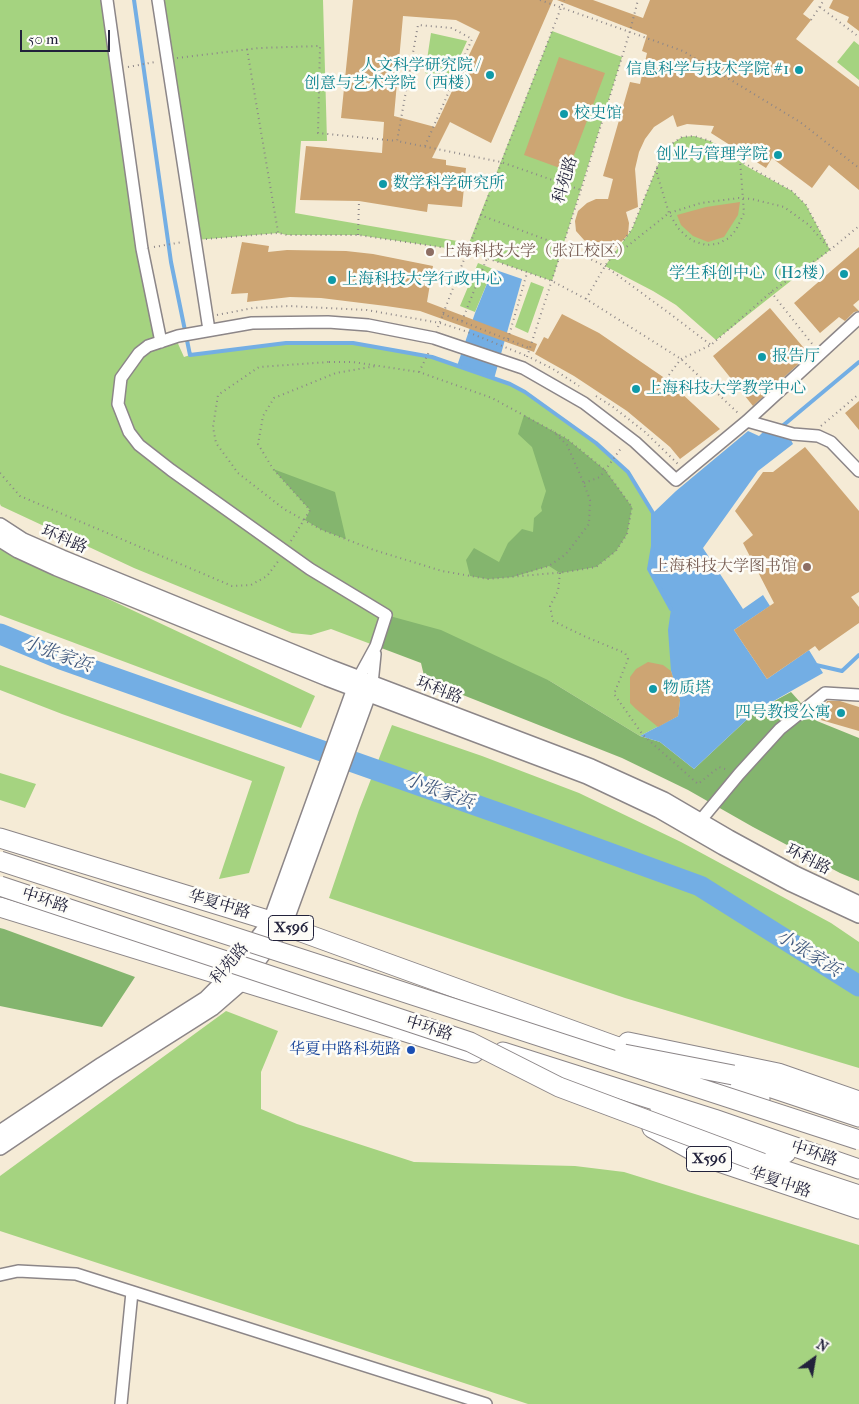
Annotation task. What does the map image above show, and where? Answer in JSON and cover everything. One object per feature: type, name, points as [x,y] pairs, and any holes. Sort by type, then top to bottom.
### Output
[{"type":"main road","name":"华夏中路","points":[[0,838],[277,923],[751,1096],[859,1131]]},
{"type":"main road","name":"中环路","points":[[0,861],[859,1140]]},
{"type":"main road","name":"中环路","points":[[0,886],[470,1042],[714,1119],[859,1169]]},
{"type":"main road","name":"华夏中路","points":[[0,907],[571,1081],[859,1178]]},
{"type":"main road","name":"华夏中路","points":[[576,1031],[778,1073],[859,1101]]},
{"type":"main road","points":[[536,1036],[733,1076],[859,1117]]},
{"type":"main road","points":[[470,1042],[559,1087],[762,1163],[859,1195]]},
{"type":"main road","name":"华夏中路","points":[[571,1081],[704,1157],[859,1209]]},
{"type":"street","points":[[108,0],[142,249],[160,342]]},
{"type":"street","points":[[158,0],[209,330]]},
{"type":"street","points":[[285,550],[171,470],[139,445],[129,432],[118,404],[121,378],[139,353],[148,346],[195,332],[252,323],[328,322],[368,325],[434,338],[522,368],[584,402],[630,437],[676,480],[747,421],[859,318]]},
{"type":"street","points":[[747,421],[797,434],[818,436],[831,442],[859,471]]},
{"type":"street","name":"环科路","points":[[0,526],[23,541],[363,687],[591,766],[664,800],[795,874],[859,904]]},
{"type":"street","name":"环科路","points":[[0,539],[18,550],[57,568],[587,776],[659,810],[790,883],[859,915]]},
{"type":"street","name":"科苑路","points":[[0,1147],[108,1074],[212,1008],[277,923],[348,730],[386,615],[310,569],[285,550]]},
{"type":"street","points":[[700,821],[738,774],[780,729],[825,693],[859,695]]},
{"type":"street","name":"科苑路","points":[[0,1133],[235,980]]},
{"type":"street","points":[[0,1275],[18,1271],[76,1274],[482,1403]]},
{"type":"street","points":[[121,1404],[132,1292]]},
{"type":"path","points":[[540,0],[683,51],[800,122],[859,168]]},
{"type":"path","points":[[434,338],[564,0]]},
{"type":"path","name":"科苑路","points":[[522,368],[581,190],[638,0]]},
{"type":"path","points":[[811,20],[824,0]]},
{"type":"path","points":[[820,7],[859,37]]},
{"type":"path","points":[[397,141],[418,25],[452,28],[472,40],[425,146]]},
{"type":"path","points":[[166,60],[247,49],[320,46],[318,133],[397,141],[501,162],[581,190]]},
{"type":"path","points":[[247,49],[278,232]]},
{"type":"path","points":[[137,66],[153,62]]},
{"type":"path","points":[[586,299],[605,266],[632,229],[667,147],[682,137],[694,136],[710,141],[792,191],[806,205],[830,250]]},
{"type":"path","points":[[657,167],[670,213],[678,228],[693,241],[706,245],[717,244],[728,238],[741,222],[744,213],[740,160]]},
{"type":"path","points":[[613,257],[670,213],[701,203],[743,199],[752,199],[784,207],[809,225],[830,250]]},
{"type":"path","points":[[358,235],[359,201]]},
{"type":"path","points":[[480,215],[563,246],[605,266],[711,345]]},
{"type":"path","points":[[666,379],[681,359],[711,345],[771,292],[830,250],[859,226]]},
{"type":"path","points":[[196,240],[278,232],[287,235],[358,235],[467,251],[552,281],[586,299],[681,359],[747,421]]},
{"type":"path","points":[[160,246],[176,244]]},
{"type":"path","points":[[462,321],[487,258]]},
{"type":"path","points":[[507,339],[528,273]]},
{"type":"path","points":[[771,292],[819,353]]},
{"type":"path","points":[[443,314],[530,348]]},
{"type":"path","points":[[465,331],[507,347]]},
{"type":"path","points":[[419,372],[429,351]]},
{"type":"path","points":[[353,362],[378,366],[419,372],[492,398],[567,438],[605,470],[632,507],[627,534],[616,551],[596,566],[560,573],[488,578],[442,571],[374,550],[322,530],[284,509],[238,473],[216,444],[213,427],[218,395],[259,367],[353,362]]},
{"type":"path","points":[[0,473],[20,496],[232,586],[251,585],[267,576],[310,510],[273,469],[258,444],[263,416],[274,398],[336,373],[378,366]]},
{"type":"path","points":[[797,434],[819,428],[859,394]]},
{"type":"path","points":[[513,577],[549,566],[566,554],[589,524],[590,500],[584,483],[567,445],[551,430]]},
{"type":"path","points":[[584,483],[600,477],[618,452]]},
{"type":"path","points":[[560,573],[558,591],[550,606],[553,620],[586,637],[625,653],[628,659],[614,694],[643,734],[698,784],[719,767],[738,774]]},
{"type":"green space","points":[[0,0],[107,0],[161,342],[175,337],[184,357],[286,343],[350,343],[432,357],[510,384],[525,392],[587,437],[628,472],[653,513],[653,546],[649,569],[671,609],[671,671],[680,700],[678,716],[640,736],[550,681],[376,646],[331,629],[311,635],[292,633],[134,568],[1,506]]},
{"type":"green space","points":[[158,0],[323,0],[327,141],[301,141],[295,213],[469,243],[552,31],[622,57],[552,281],[467,251],[358,235],[287,235],[278,233],[196,240]]},
{"type":"green space","points":[[431,33],[467,41],[450,79],[425,73]]},
{"type":"green space","points":[[854,41],[859,45],[859,80],[837,62]]},
{"type":"green space","points":[[694,136],[723,148],[746,166],[792,191],[806,205],[830,250],[716,340],[676,305],[605,266],[632,229],[667,147],[682,137]]},
{"type":"green space","points":[[478,263],[493,269],[475,312],[460,306]]},
{"type":"green space","points":[[531,282],[544,287],[528,333],[515,327]]},
{"type":"green space","points":[[524,415],[567,439],[605,470],[632,507],[627,534],[616,551],[596,567],[560,573],[549,566],[513,577],[488,579],[470,576],[466,560],[474,548],[499,562],[508,543],[522,529],[533,532],[534,518],[542,511],[541,507],[546,491],[532,447],[518,434]]},
{"type":"green space","points":[[273,469],[335,492],[346,539],[322,530],[305,520],[310,510]]},
{"type":"green space","points":[[0,548],[315,696],[301,728],[0,615]]},
{"type":"green space","points":[[386,615],[441,630],[550,681],[640,736],[660,742],[694,769],[756,711],[791,692],[817,721],[859,738],[859,881],[753,827],[688,790],[622,758],[425,680],[421,663],[376,646]]},
{"type":"green space","points":[[0,665],[285,767],[249,873],[219,879],[252,781],[62,714],[0,690]]},
{"type":"green space","points":[[392,725],[482,756],[579,793],[681,842],[831,923],[859,942],[859,1068],[625,998],[329,898],[359,810]]},
{"type":"green space","points":[[0,773],[36,784],[25,808],[0,800]]},
{"type":"green space","points":[[0,928],[135,977],[102,1027],[0,1006]]},
{"type":"green space","points":[[226,1011],[278,1031],[261,1072],[261,1109],[297,1124],[414,1162],[575,1166],[624,1172],[859,1245],[859,1404],[528,1404],[0,1231],[0,1176]]},
{"type":"water","points":[[493,269],[522,279],[494,379],[457,366],[475,313]]},
{"type":"water","points":[[765,430],[789,436],[793,444],[758,471],[703,548],[743,609],[763,595],[770,606],[734,630],[767,679],[809,650],[823,673],[756,711],[694,769],[660,742],[640,736],[678,716],[680,700],[671,671],[668,630],[671,609],[649,569],[653,546],[653,513],[676,491],[748,431],[759,436]]},
{"type":"building","points":[[353,0],[553,0],[491,143],[450,122],[432,158],[446,160],[446,165],[466,168],[462,207],[428,204],[427,212],[359,201],[300,200],[306,146],[382,153],[384,122],[341,118]],"holes":[[[403,16],[456,20],[480,32],[435,127],[394,116]]]},
{"type":"building","points":[[557,0],[593,0],[643,18],[650,0],[814,0],[803,14],[811,20],[796,39],[859,87],[859,190],[829,165],[812,188],[772,158],[766,168],[711,133],[714,126],[687,124],[677,127],[673,115],[654,127],[645,139],[639,152],[635,169],[638,207],[626,212],[629,223],[628,235],[616,247],[594,246],[584,240],[576,231],[575,221],[578,211],[587,203],[596,199],[608,199],[613,179],[603,176],[630,82],[640,84],[647,53],[642,51],[647,35]]},
{"type":"building","points":[[833,0],[859,0],[859,31],[847,22],[849,17],[829,8]]},
{"type":"building","name":"校史馆","points":[[559,57],[605,73],[568,171],[524,155]]},
{"type":"building","points":[[740,202],[738,215],[724,237],[708,242],[693,236],[681,225],[677,215],[706,207]]},
{"type":"building","name":"上海科技大学行政中心","points":[[242,242],[269,246],[268,252],[287,250],[346,251],[373,254],[433,266],[427,302],[537,344],[534,352],[420,311],[386,306],[321,298],[290,297],[247,302],[248,293],[231,294]]},
{"type":"building","name":"学生科创中心（H2楼）","points":[[859,247],[859,300],[853,305],[859,311],[854,312],[845,321],[839,317],[820,333],[794,303]]},
{"type":"building","name":"报告厅","points":[[770,308],[809,354],[753,406],[713,356]]},
{"type":"building","name":"上海科技大学教学中心","points":[[562,314],[599,333],[666,379],[720,429],[680,459],[670,447],[627,411],[574,376],[535,354],[544,337],[548,339]]},
{"type":"building","points":[[859,401],[859,430],[845,413]]},
{"type":"building","name":"上海科技大学图书馆","points":[[805,447],[859,511],[859,592],[851,597],[859,607],[859,623],[819,651],[815,646],[767,679],[734,630],[774,603],[743,543],[753,535],[735,511],[763,472],[773,472]]},
{"type":"building","name":"物质塔","points":[[648,662],[663,665],[671,671],[680,700],[678,716],[658,727],[630,703],[630,677],[636,669]]},
{"type":"building","name":"四号教授公寓","points":[[827,701],[840,701],[859,707],[859,731],[821,720]]},
{"type":"waterway","points":[[134,0],[171,262],[190,355],[286,343],[353,343],[432,357],[510,384],[525,392],[596,443],[628,472],[653,513],[653,546],[649,569],[671,609]]},
{"type":"waterway","points":[[780,428],[859,362]]},
{"type":"waterway","name":"小张家浜","points":[[0,634],[61,659],[700,886],[859,986]]},
{"type":"waterway","points":[[816,665],[842,671],[859,655]]},
{"type":"place","name":"信息科学与技术学院 #1","points":[[799,70]]},
{"type":"place","name":"人文科学研究院 / 创意与艺术学院（西楼）","points":[[490,75]]},
{"type":"place","name":"校史馆","points":[[564,114]]},
{"type":"place","name":"创业与管理学院","points":[[778,155]]},
{"type":"place","name":"数学科学研究所","points":[[383,184]]},
{"type":"place","name":"上海科技大学（张江校区）","points":[[430,252]]},
{"type":"place","name":"学生科创中心（H2楼）","points":[[844,274]]},
{"type":"place","name":"上海科技大学行政中心","points":[[332,280]]},
{"type":"place","name":"报告厅","points":[[762,357]]},
{"type":"place","name":"上海科技大学教学中心","points":[[636,389]]},
{"type":"place","name":"上海科技大学图书馆","points":[[807,567]]},
{"type":"place","name":"物质塔","points":[[653,689]]},
{"type":"place","name":"四号教授公寓","points":[[841,713]]},
{"type":"place","name":"华夏中路科苑路","points":[[411,1050]]}]
